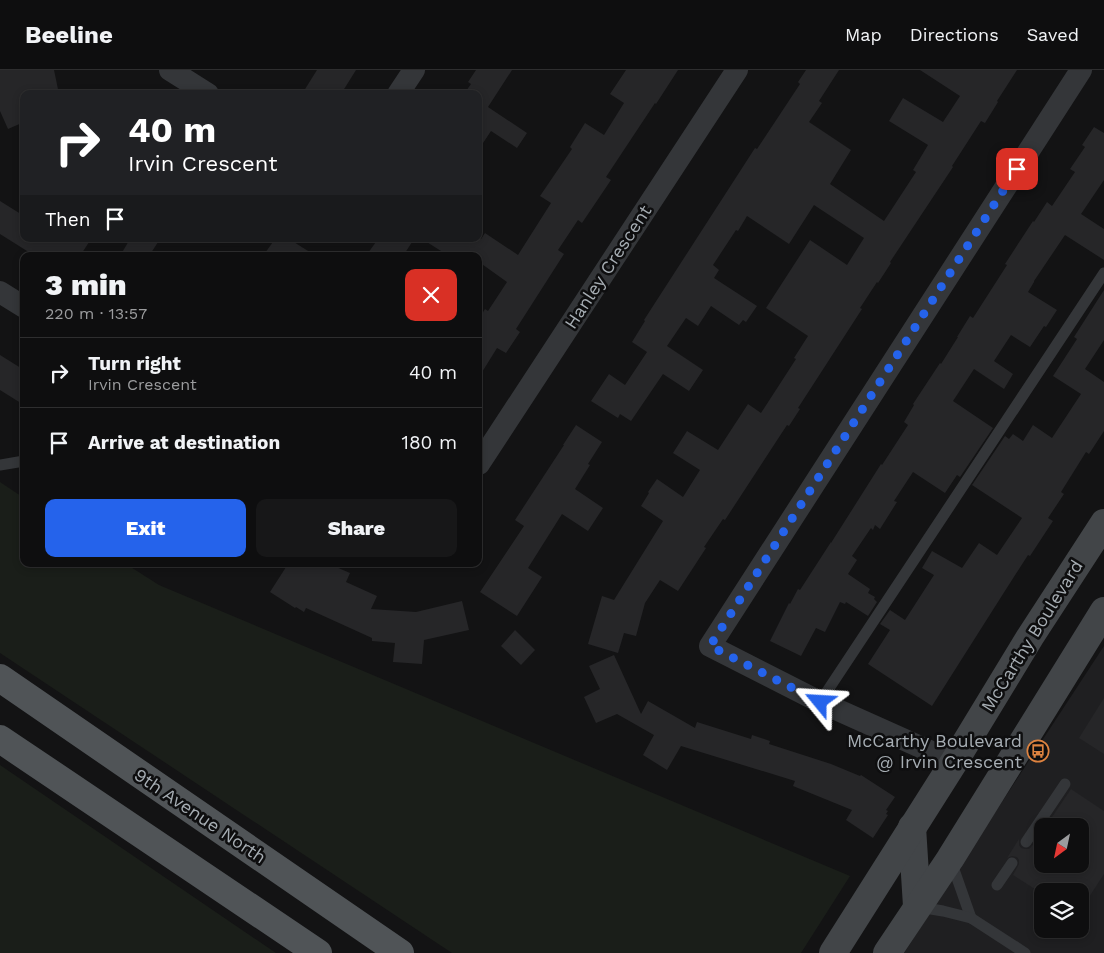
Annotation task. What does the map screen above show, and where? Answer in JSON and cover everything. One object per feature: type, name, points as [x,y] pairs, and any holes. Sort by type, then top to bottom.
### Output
[{"type":"main road","name":"McCarthy Boulevard","points":[[833,953],[1030,638],[1100,536]]},
{"type":"main road","points":[[887,953],[950,859],[1104,611]]},
{"type":"main road","name":"9th Avenue North","points":[[0,678],[400,953]]},
{"type":"main road","points":[[0,739],[318,953]]},
{"type":"main road","points":[[912,827],[917,906]]},
{"type":"street","points":[[170,70],[202,90]]},
{"type":"street","points":[[401,90],[414,70]]},
{"type":"street","name":"Hanley Crescent","points":[[482,459],[736,70]]},
{"type":"street","points":[[954,762],[820,702],[710,646],[1081,70]]},
{"type":"street","points":[[0,292],[20,304]]},
{"type":"lane","points":[[820,702],[1104,273]]},
{"type":"lane","points":[[0,465],[20,462]]},
{"type":"lane","points":[[1026,842],[1064,784]]},
{"type":"lane","points":[[950,859],[972,918]]},
{"type":"lane","points":[[997,885],[1012,863]]},
{"type":"lane","points":[[917,906],[972,918],[1025,953]]},
{"type":"shaded area","points":[[0,482],[20,495],[20,567],[131,567],[159,585],[850,876],[801,953],[452,953],[0,653]]},
{"type":"shaded area","points":[[1104,646],[1104,953],[904,953],[960,866]]},
{"type":"shaded area","points":[[0,765],[276,953],[0,953]]},
{"type":"building","points":[[0,70],[54,70],[58,90],[20,90],[20,124],[8,129],[0,111]]},
{"type":"building","points":[[317,70],[356,70],[344,90],[304,90]]},
{"type":"building","points":[[476,70],[512,70],[488,107],[527,133],[517,148],[491,131],[482,144],[482,90],[467,90],[471,84],[468,82]]},
{"type":"building","points":[[626,70],[678,70],[606,177],[611,180],[582,223],[578,220],[558,250],[564,254],[516,329],[520,332],[506,353],[497,348],[482,372],[482,314],[485,309],[488,311],[507,282],[482,264],[482,252],[443,252],[427,242],[482,242],[485,233],[518,255],[551,203],[540,196],[572,149],[570,147],[585,123],[604,135],[624,103],[610,94]]},
{"type":"building","points":[[806,70],[839,70],[819,101],[822,103],[809,122],[851,150],[830,184],[884,221],[916,172],[913,170],[928,145],[889,121],[903,98],[943,122],[960,96],[920,70],[1017,70],[985,123],[981,121],[891,263],[860,308],[862,309],[798,408],[800,409],[789,426],[787,425],[725,520],[723,519],[704,547],[706,548],[678,591],[660,580],[645,603],[636,636],[624,633],[618,653],[588,644],[602,596],[614,600],[663,521],[641,506],[648,492],[657,479],[683,497],[700,470],[673,453],[687,431],[718,450],[748,404],[761,413],[796,359],[794,358],[808,336],[766,308],[810,240],[847,265],[864,238],[814,205],[789,244],[747,216],[713,265],[719,270],[714,278],[757,306],[746,322],[743,320],[739,325],[711,306],[698,326],[686,318],[667,346],[703,370],[689,391],[663,374],[631,421],[620,414],[618,418],[591,401],[609,374],[625,385],[647,352],[632,342],[644,320],[755,148],[757,149],[800,84],[798,82]]},
{"type":"building","points":[[1094,127],[1104,133],[1104,180],[1081,214],[1104,229],[1104,260],[1065,235],[1028,292],[1057,310],[1030,347],[1011,335],[994,361],[1013,374],[1004,389],[974,369],[953,401],[993,428],[960,477],[957,475],[945,493],[913,472],[894,501],[897,502],[880,529],[875,525],[873,530],[871,528],[852,556],[857,560],[848,574],[870,589],[868,593],[875,597],[874,599],[877,602],[868,616],[846,602],[845,604],[840,602],[825,632],[816,628],[801,656],[770,641],[789,603],[798,589],[800,590],[908,425],[904,422],[913,404],[941,364],[970,316],[973,318],[1033,221],[1047,202],[1052,206],[1075,172],[1070,169],[1085,147],[1082,145]]},
{"type":"building","points":[[0,201],[20,214],[20,242],[89,242],[83,252],[29,252],[0,234]]},
{"type":"building","points":[[128,242],[158,242],[152,252],[122,252]]},
{"type":"building","points":[[273,242],[294,242],[310,252],[266,252]]},
{"type":"building","points":[[376,242],[412,242],[406,252],[369,252]]},
{"type":"building","points":[[1104,290],[1104,340],[1085,369],[1104,382],[1104,431],[1089,454],[1086,452],[1061,492],[1064,494],[1048,518],[1053,521],[1030,556],[1028,555],[932,706],[868,664],[890,630],[880,624],[890,610],[905,620],[934,575],[922,568],[932,551],[962,568],[979,543],[997,555],[1022,518],[972,485],[1005,436],[1009,439],[1013,434],[1023,441],[1033,425],[1052,438],[1081,394],[1053,376],[1077,339],[1074,337]]},
{"type":"building","points":[[0,355],[20,368],[20,402],[0,390]]},
{"type":"building","points":[[576,425],[602,442],[575,489],[603,508],[588,531],[562,514],[528,568],[542,577],[517,616],[480,592],[524,526],[515,520]]},
{"type":"building","points":[[286,567],[336,567],[350,573],[346,582],[377,596],[371,609],[416,612],[462,601],[469,630],[424,640],[422,664],[393,662],[395,643],[372,641],[372,638],[306,608],[304,612],[295,608],[270,592]]},
{"type":"building","points":[[515,630],[535,650],[521,665],[501,646]]},
{"type":"building","points":[[614,655],[641,714],[648,701],[695,728],[697,722],[751,739],[752,735],[770,741],[769,744],[861,775],[895,797],[886,810],[888,815],[873,838],[846,820],[852,810],[793,786],[795,781],[681,746],[667,770],[643,755],[654,735],[617,714],[596,723],[584,697],[600,689],[589,666]]},
{"type":"building","points":[[1104,698],[1104,754],[1079,738]]},
{"type":"building","points":[[1071,789],[1104,811],[1104,874],[1089,897],[1089,883],[1034,883],[1034,888],[1013,875],[1019,860],[1017,857],[1012,856],[1007,858],[1019,839],[1021,848],[1029,849],[1034,843],[1034,873],[1089,873],[1089,818],[1051,818]]},
{"type":"place","name":"McCarthy Boulevard @ Irvin Crescent","points":[[1038,751]]},
{"type":"route","points":[[820,702],[710,646],[1017,169]]}]
